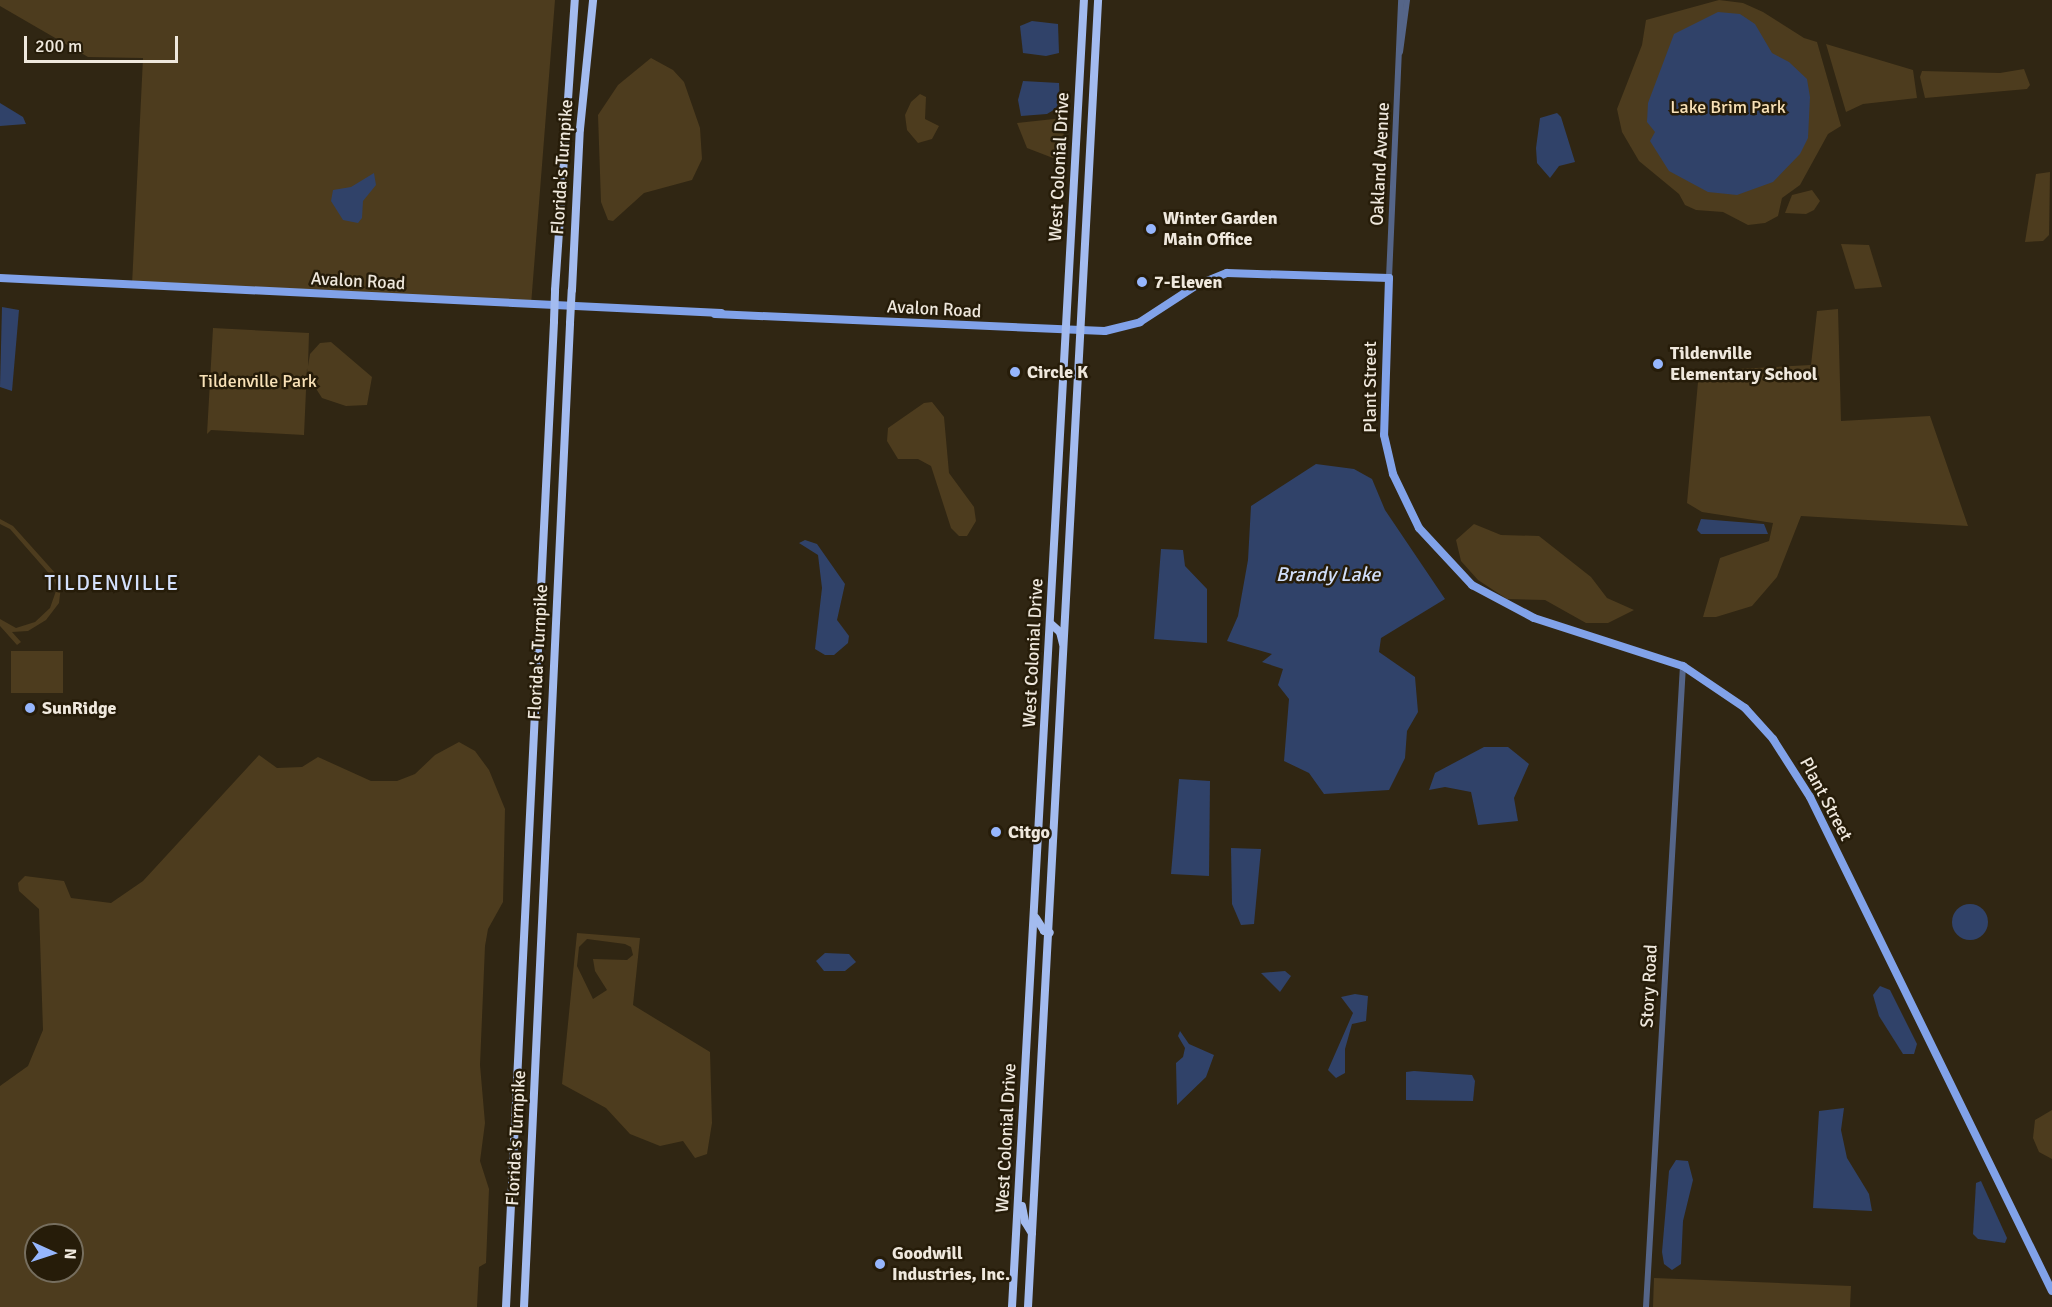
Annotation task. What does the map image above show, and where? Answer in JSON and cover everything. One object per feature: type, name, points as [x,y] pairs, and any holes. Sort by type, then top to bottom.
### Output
[{"type":"highway","name":"Florida's Turnpike","points":[[507,1307],[555,290],[575,0]]},
{"type":"highway","name":"Florida's Turnpike","points":[[524,1307],[580,129],[593,0]]},
{"type":"highway","name":"West Colonial Drive","points":[[1012,1307],[1036,918],[1084,0]]},
{"type":"highway","name":"West Colonial Drive","points":[[1028,1307],[1065,653],[1098,0]]},
{"type":"highway","points":[[1054,575],[1057,616],[1066,629]]},
{"type":"highway","points":[[1052,624],[1060,633],[1065,653]]},
{"type":"highway","points":[[1036,918],[1044,931],[1050,933]]},
{"type":"highway","points":[[1033,965],[1042,974],[1045,1020]]},
{"type":"highway","points":[[1019,1188],[1024,1222],[1032,1233]]},
{"type":"highway","points":[[1017,1228],[1026,1240],[1030,1270]]},
{"type":"main road","name":"Avalon Road","points":[[0,278],[1105,332],[1132,326],[1197,285],[1227,273],[1389,278]]},
{"type":"main road","name":"Plant Street","points":[[1389,278],[1384,435],[1393,474],[1419,528],[1472,585],[1514,610],[1683,666],[1745,708],[1799,774],[2052,1291]]},
{"type":"street","name":"Oakland Avenue","points":[[1389,278],[1401,0]]},
{"type":"street","name":"Oakland Avenue","points":[[1400,52],[1404,46],[1407,0]]},
{"type":"street","name":"Story Road","points":[[1646,1307],[1683,666]]},
{"type":"green space","points":[[0,0],[555,0],[531,305],[132,285],[143,58],[88,57],[0,6]]},
{"type":"green space","name":"Lake Brim Park","points":[[1719,0],[1743,3],[1763,12],[1804,38],[1817,42],[1841,126],[1828,134],[1800,185],[1782,198],[1778,216],[1765,223],[1748,225],[1723,212],[1696,210],[1685,205],[1679,194],[1639,161],[1622,132],[1617,109],[1642,45],[1646,20]]},
{"type":"green space","points":[[1826,44],[1913,70],[1917,98],[1863,104],[1846,112]]},
{"type":"green space","points":[[651,58],[673,70],[684,82],[700,128],[702,159],[692,180],[644,193],[613,221],[608,220],[601,202],[598,115],[618,85]]},
{"type":"green space","points":[[2024,69],[2030,85],[2027,89],[1925,98],[1920,77],[1922,71],[2000,73]]},
{"type":"green space","points":[[920,94],[926,97],[925,119],[939,126],[932,139],[918,143],[907,130],[905,115],[911,102]]},
{"type":"green space","points":[[1063,118],[1064,146],[1053,158],[1027,148],[1017,123]]},
{"type":"green space","points":[[2050,172],[2049,235],[2043,241],[2025,242],[2036,174]]},
{"type":"green space","points":[[1812,190],[1820,201],[1814,210],[1806,214],[1785,213],[1792,195]]},
{"type":"green space","points":[[1841,244],[1869,245],[1882,287],[1855,289]]},
{"type":"green space","points":[[1838,309],[1841,421],[1930,416],[1968,526],[1801,516],[1777,577],[1752,606],[1716,617],[1703,617],[1720,558],[1769,541],[1773,523],[1702,512],[1687,503],[1699,371],[1811,365],[1817,311]]},
{"type":"green space","name":"Tildenville Park","points":[[213,328],[309,333],[308,366],[310,354],[320,343],[331,342],[372,377],[367,405],[346,406],[322,398],[308,376],[307,368],[304,435],[211,430],[207,434]]},
{"type":"green space","points":[[932,402],[944,417],[949,473],[974,507],[976,521],[967,536],[959,536],[951,528],[931,466],[918,459],[898,459],[887,441],[888,428],[924,403]]},
{"type":"green space","points":[[0,519],[13,526],[56,574],[61,586],[59,603],[46,620],[28,631],[12,632],[21,642],[17,645],[0,626],[0,619],[16,628],[35,622],[50,608],[57,588],[53,578],[10,529],[0,524]]},
{"type":"green space","points":[[1474,524],[1501,535],[1539,536],[1591,577],[1607,598],[1634,610],[1608,623],[1586,623],[1545,600],[1507,599],[1478,580],[1461,561],[1456,540]]},
{"type":"green space","points":[[11,651],[63,651],[63,693],[11,693]]},
{"type":"green space","points":[[459,742],[475,751],[489,770],[505,809],[503,902],[488,929],[485,946],[480,1065],[485,1123],[480,1161],[489,1189],[486,1263],[479,1267],[477,1307],[0,1307],[0,1086],[28,1066],[43,1030],[39,909],[19,891],[18,883],[25,876],[64,881],[71,898],[111,903],[143,881],[259,755],[277,768],[302,767],[318,757],[371,781],[397,781],[415,774],[435,755]]},
{"type":"green space","points":[[577,933],[640,938],[633,1005],[710,1052],[712,1123],[707,1154],[695,1158],[683,1141],[660,1146],[630,1134],[606,1108],[562,1084]],"holes":[[[587,939],[625,944],[631,947],[633,955],[627,960],[593,959],[595,971],[607,990],[593,999],[577,966],[579,947]]]},
{"type":"green space","points":[[2052,1110],[2052,1159],[2039,1152],[2033,1138],[2035,1120]]},
{"type":"green space","points":[[1654,1278],[1851,1286],[1850,1307],[1653,1307]]},
{"type":"water","name":"Lake Brim Park","points":[[1718,12],[1740,14],[1755,24],[1772,53],[1789,62],[1807,79],[1810,97],[1808,138],[1800,154],[1773,182],[1737,195],[1708,192],[1669,171],[1650,141],[1655,132],[1647,122],[1648,103],[1674,34]]},
{"type":"water","points":[[1032,21],[1058,24],[1059,53],[1046,56],[1023,53],[1020,26]]},
{"type":"water","points":[[1023,81],[1059,83],[1060,106],[1047,114],[1021,116],[1018,100]]},
{"type":"water","points":[[0,103],[23,117],[26,124],[0,126]]},
{"type":"water","points":[[1557,113],[1561,117],[1575,162],[1559,166],[1550,178],[1537,163],[1536,148],[1540,118]]},
{"type":"water","points":[[374,173],[376,185],[363,201],[362,218],[358,223],[343,220],[331,201],[333,190],[351,187]]},
{"type":"water","points":[[2,307],[19,310],[12,391],[0,387]]},
{"type":"water","name":"Brandy Lake","points":[[1316,464],[1354,469],[1372,479],[1385,510],[1445,599],[1381,638],[1379,652],[1415,677],[1418,712],[1407,731],[1405,758],[1389,790],[1324,794],[1309,773],[1284,761],[1289,699],[1278,685],[1283,669],[1262,662],[1272,654],[1227,641],[1238,616],[1248,560],[1251,506]]},
{"type":"water","points":[[1701,519],[1764,524],[1768,534],[1701,534],[1697,530]]},
{"type":"water","points":[[805,540],[817,544],[845,584],[837,620],[849,636],[848,643],[834,655],[825,655],[815,649],[822,588],[818,555],[799,543]]},
{"type":"water","points":[[1161,549],[1183,550],[1185,566],[1207,589],[1207,643],[1154,639]]},
{"type":"water","points":[[1484,747],[1508,747],[1529,764],[1514,798],[1518,821],[1478,825],[1471,792],[1445,787],[1429,790],[1435,773]]},
{"type":"water","points":[[1179,779],[1210,781],[1209,876],[1171,874]]},
{"type":"water","points":[[1231,848],[1261,849],[1254,924],[1241,925],[1232,904]]},
{"type":"water","points":[[1970,904],[1983,909],[1988,922],[1983,935],[1970,940],[1957,935],[1952,922],[1957,909]]},
{"type":"water","points":[[825,953],[849,954],[856,962],[845,971],[824,971],[816,961]]},
{"type":"water","points":[[1285,971],[1291,976],[1280,992],[1261,973]]},
{"type":"water","points":[[1880,986],[1890,990],[1917,1044],[1914,1054],[1903,1054],[1879,1016],[1873,995]]},
{"type":"water","points":[[1355,994],[1368,996],[1366,1021],[1352,1024],[1345,1049],[1345,1073],[1336,1078],[1328,1070],[1353,1013],[1341,997]]},
{"type":"water","points":[[1180,1031],[1189,1044],[1214,1055],[1206,1077],[1177,1105],[1176,1063],[1183,1057],[1185,1048],[1178,1036]]},
{"type":"water","points":[[1406,1072],[1472,1075],[1475,1081],[1473,1101],[1406,1100]]},
{"type":"water","points":[[1844,1108],[1841,1130],[1847,1158],[1869,1194],[1872,1211],[1813,1208],[1819,1111]]},
{"type":"water","points":[[1676,1160],[1688,1161],[1693,1180],[1683,1221],[1681,1264],[1672,1270],[1664,1264],[1662,1252],[1669,1171]]},
{"type":"water","points":[[1981,1181],[2007,1238],[2005,1243],[1978,1239],[1973,1234],[1976,1183]]},
{"type":"place","name":"Winter Garden Main Office","points":[[1151,229]]},
{"type":"place","name":"7-Eleven","points":[[1142,282]]},
{"type":"place","name":"Tildenville Elementary School","points":[[1658,364]]},
{"type":"place","name":"Circle K","points":[[1015,372]]},
{"type":"place","name":"SunRidge","points":[[30,708]]},
{"type":"place","name":"Citgo","points":[[996,832]]},
{"type":"place","name":"Goodwill Industries, Inc.","points":[[880,1264]]},
{"type":"district","name":"TILDENVILLE","points":[[112,583]]}]
